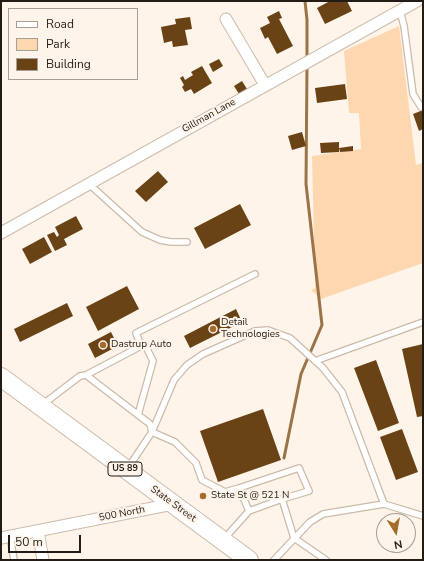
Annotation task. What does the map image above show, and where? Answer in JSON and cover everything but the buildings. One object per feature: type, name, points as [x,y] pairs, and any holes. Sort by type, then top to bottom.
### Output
[{"type":"main road","name":"State Street","points":[[1,377],[249,560]]},
{"type":"street","name":"Gillman Lane","points":[[1,233],[418,1]]},
{"type":"street","points":[[226,19],[265,85]]},
{"type":"street","name":"500 North","points":[[5,537],[173,504]]},
{"type":"street","points":[[38,531],[44,560]]},
{"type":"lane","points":[[400,11],[404,26],[413,94],[421,107]]},
{"type":"lane","points":[[89,184],[142,232],[160,240],[187,242]]},
{"type":"lane","points":[[141,346],[136,333],[255,274]]},
{"type":"lane","points":[[315,361],[423,322]]},
{"type":"lane","points":[[127,470],[152,432],[174,380],[187,365],[203,354],[255,331],[268,330],[290,338],[322,368],[342,392],[384,504]]},
{"type":"lane","points":[[40,406],[80,376],[86,376],[141,346],[146,347],[153,361],[138,415]]},
{"type":"lane","points":[[86,376],[150,424],[152,432]]},
{"type":"lane","points":[[152,432],[175,442],[196,463],[202,480],[225,492],[299,468],[309,492],[282,499],[249,511],[223,541]]},
{"type":"lane","points":[[239,488],[249,511]]},
{"type":"lane","points":[[282,499],[294,538],[326,560]]},
{"type":"lane","points":[[274,560],[310,522],[323,514],[384,504],[423,516]]},
{"type":"lane","points":[[5,537],[14,560]]},
{"type":"green space","points":[[399,26],[416,165],[423,163],[423,263],[321,299],[311,290],[315,288],[312,156],[361,149],[359,113],[349,113],[344,51]]},
{"type":"waterway","points":[[305,1],[307,20],[307,59]]},
{"type":"waterway","points":[[284,458],[301,374],[322,325],[306,184],[307,65]]},
{"type":"place","name":"Detail Technologies","points":[[213,329]]},
{"type":"place","name":"Dastrup Auto","points":[[103,345]]},
{"type":"place","name":"State St @ 521 N","points":[[203,496]]}]
